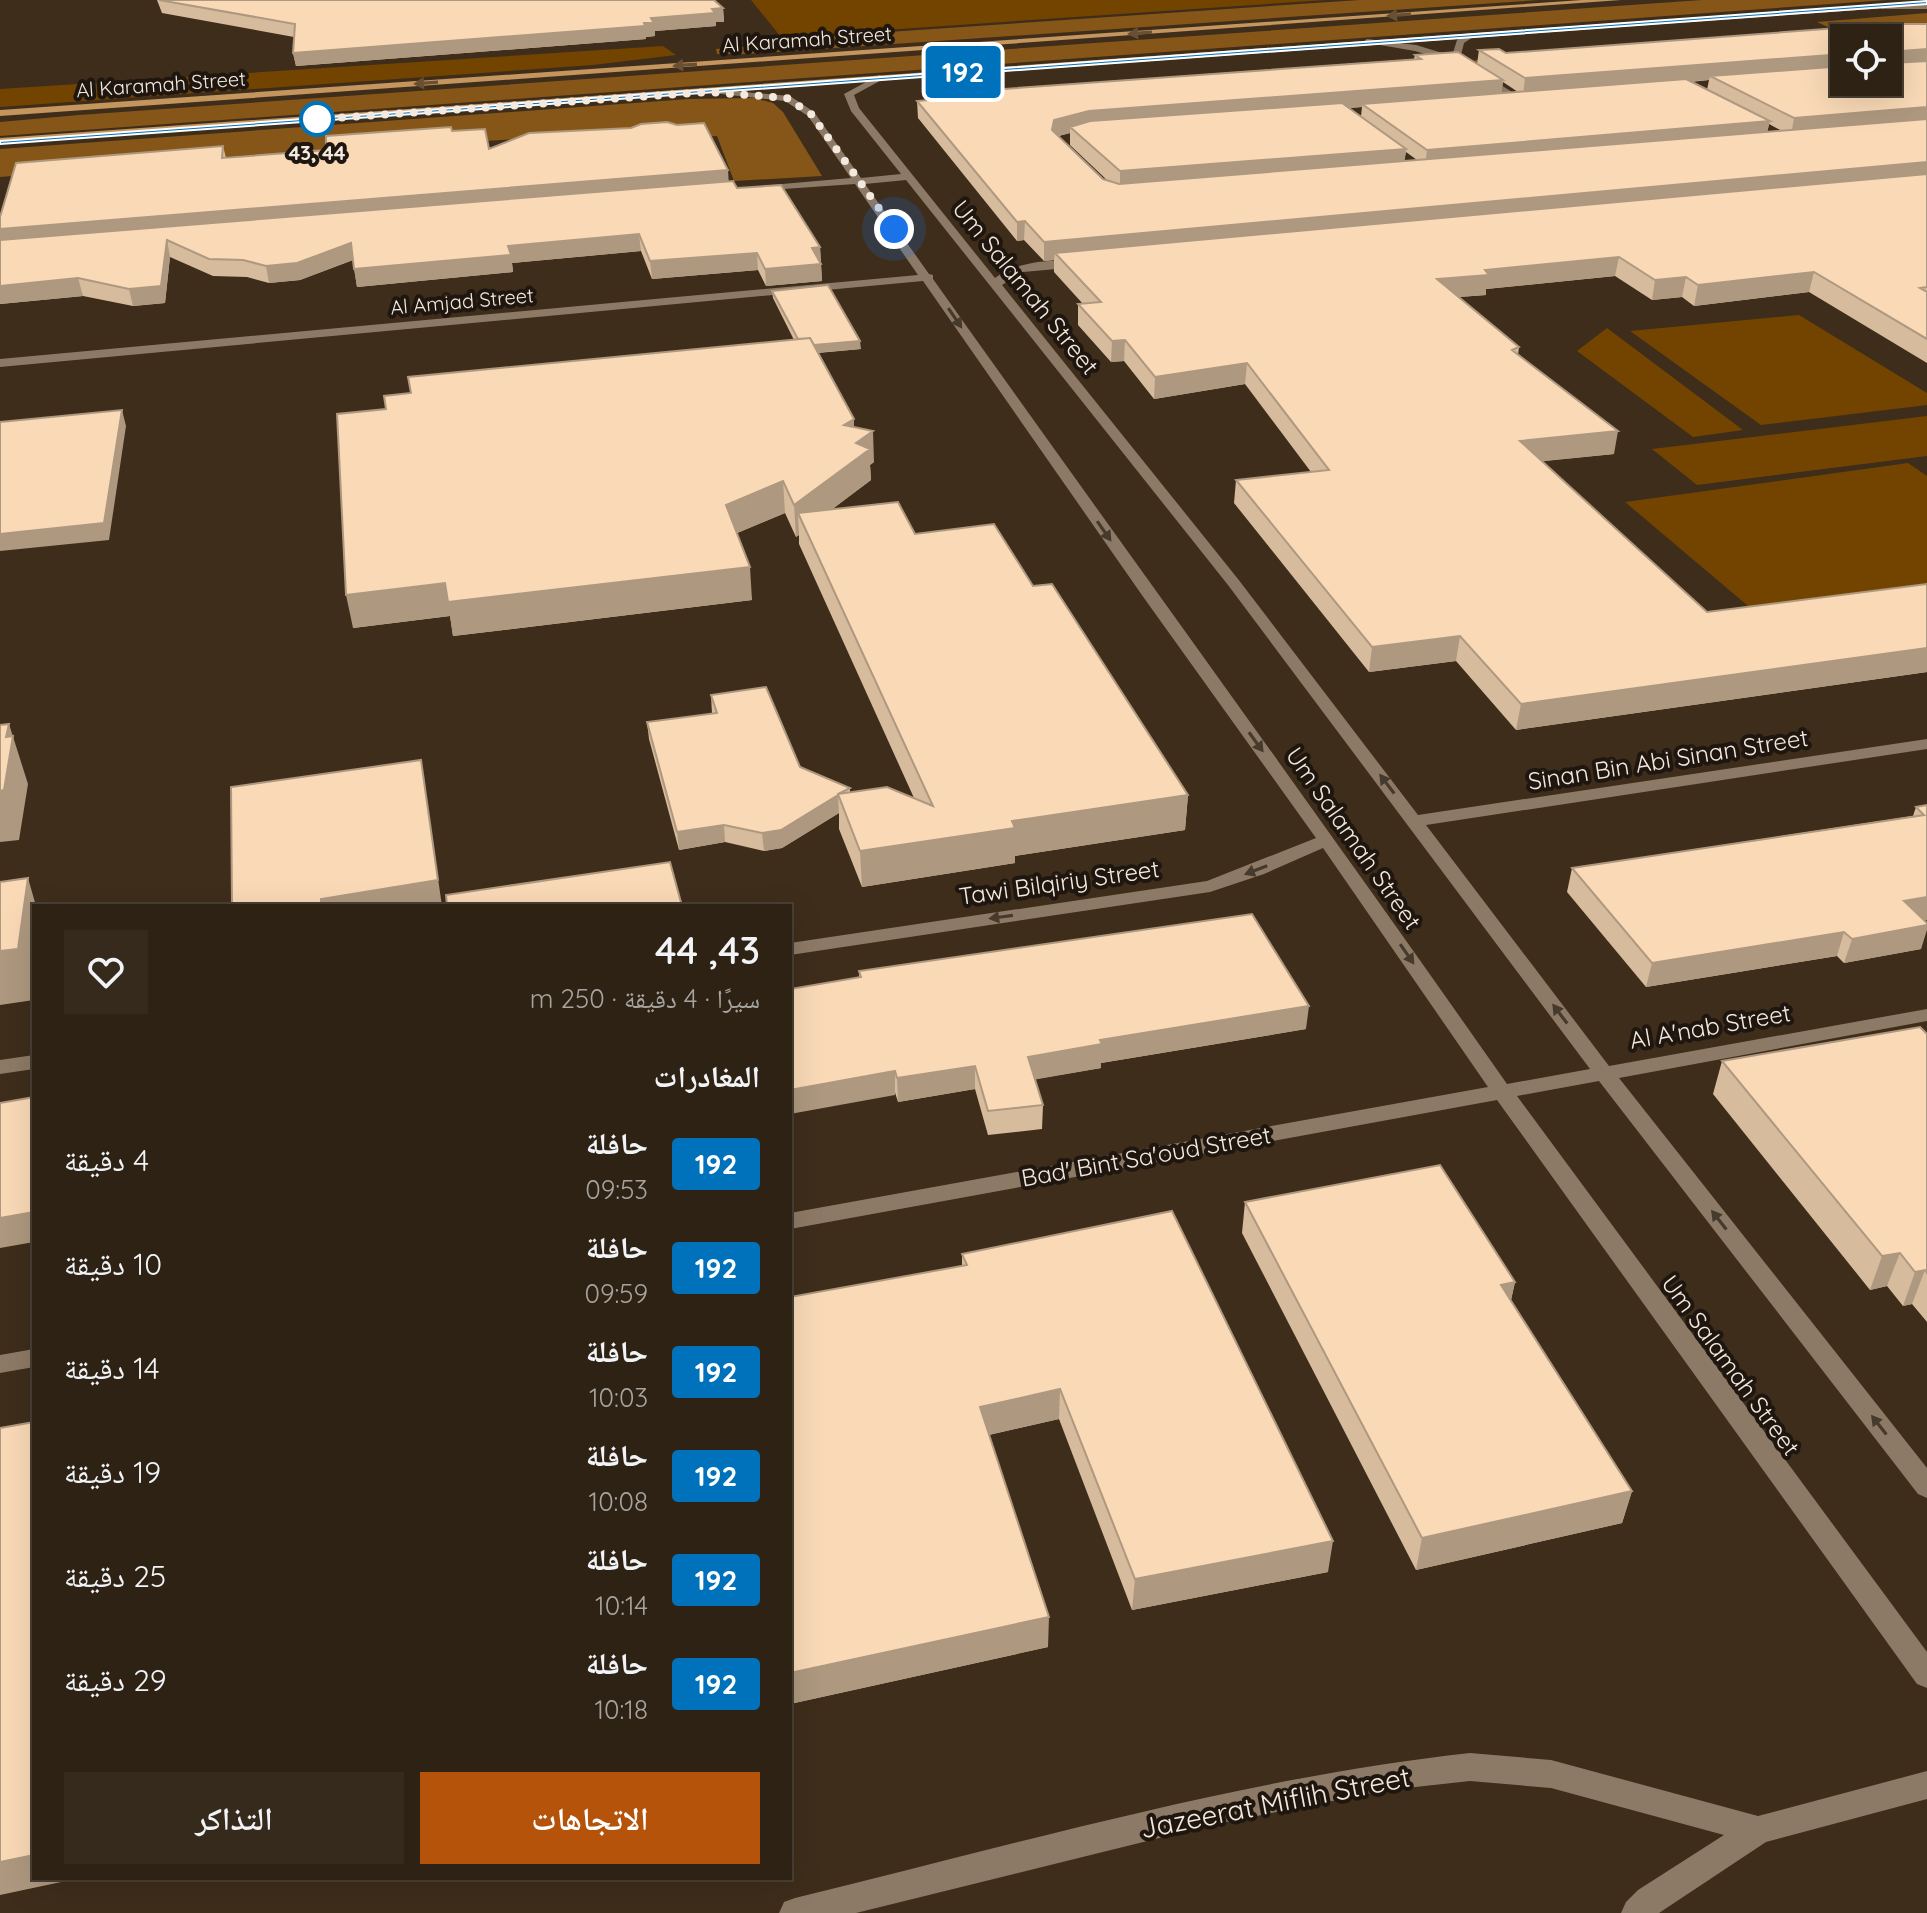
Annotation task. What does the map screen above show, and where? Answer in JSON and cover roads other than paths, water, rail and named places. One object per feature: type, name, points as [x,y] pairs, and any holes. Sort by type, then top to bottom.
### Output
[{"type":"main road","name":"Al Karamah Street","points":[[0,113],[1617,0]]},
{"type":"main road","name":"Al Karamah Street","points":[[0,141],[1367,42],[1927,5]]},
{"type":"street","points":[[1455,60],[1460,42],[1472,35]]},
{"type":"street","points":[[1367,42],[1416,48],[1455,60],[1520,101]]},
{"type":"street","name":"Um Salamah Street","points":[[882,77],[849,94],[849,102],[1233,582],[1603,1072],[1927,1487]]},
{"type":"street","name":"Um Salamah Street","points":[[708,92],[762,94],[787,98],[802,105],[929,277],[1149,595],[1327,840],[1502,1092],[1927,1675]]},
{"type":"street","points":[[1504,102],[1534,100]]},
{"type":"street","points":[[753,190],[907,177]]},
{"type":"street","points":[[971,258],[1023,269]]},
{"type":"street","points":[[994,287],[1000,278],[1023,269],[1099,262]]},
{"type":"street","name":"Al Amjad Street","points":[[0,363],[929,277]]},
{"type":"street","name":"Sinan Bin Abi Sinan Street","points":[[1415,821],[1927,744]]},
{"type":"street","name":"Tawi Bilqiriy Street","points":[[792,949],[1210,886],[1327,840]]},
{"type":"street","name":"Al A'nab Street","points":[[1502,1092],[1927,1015]]},
{"type":"street","points":[[0,1067],[32,1062]]},
{"type":"street","name":"Bad' Bint Sa'oud Street","points":[[792,1221],[1502,1092]]},
{"type":"street","points":[[0,1364],[32,1358]]},
{"type":"street","name":"Jazeerat Miflih Street","points":[[795,1913],[1216,1810],[1388,1776],[1470,1767],[1551,1774],[1758,1830]]},
{"type":"street","points":[[1637,1913],[1649,1901],[1758,1830],[1927,1785]]},
{"type":"place","name":"43, 44","points":[[317,119]]}]
